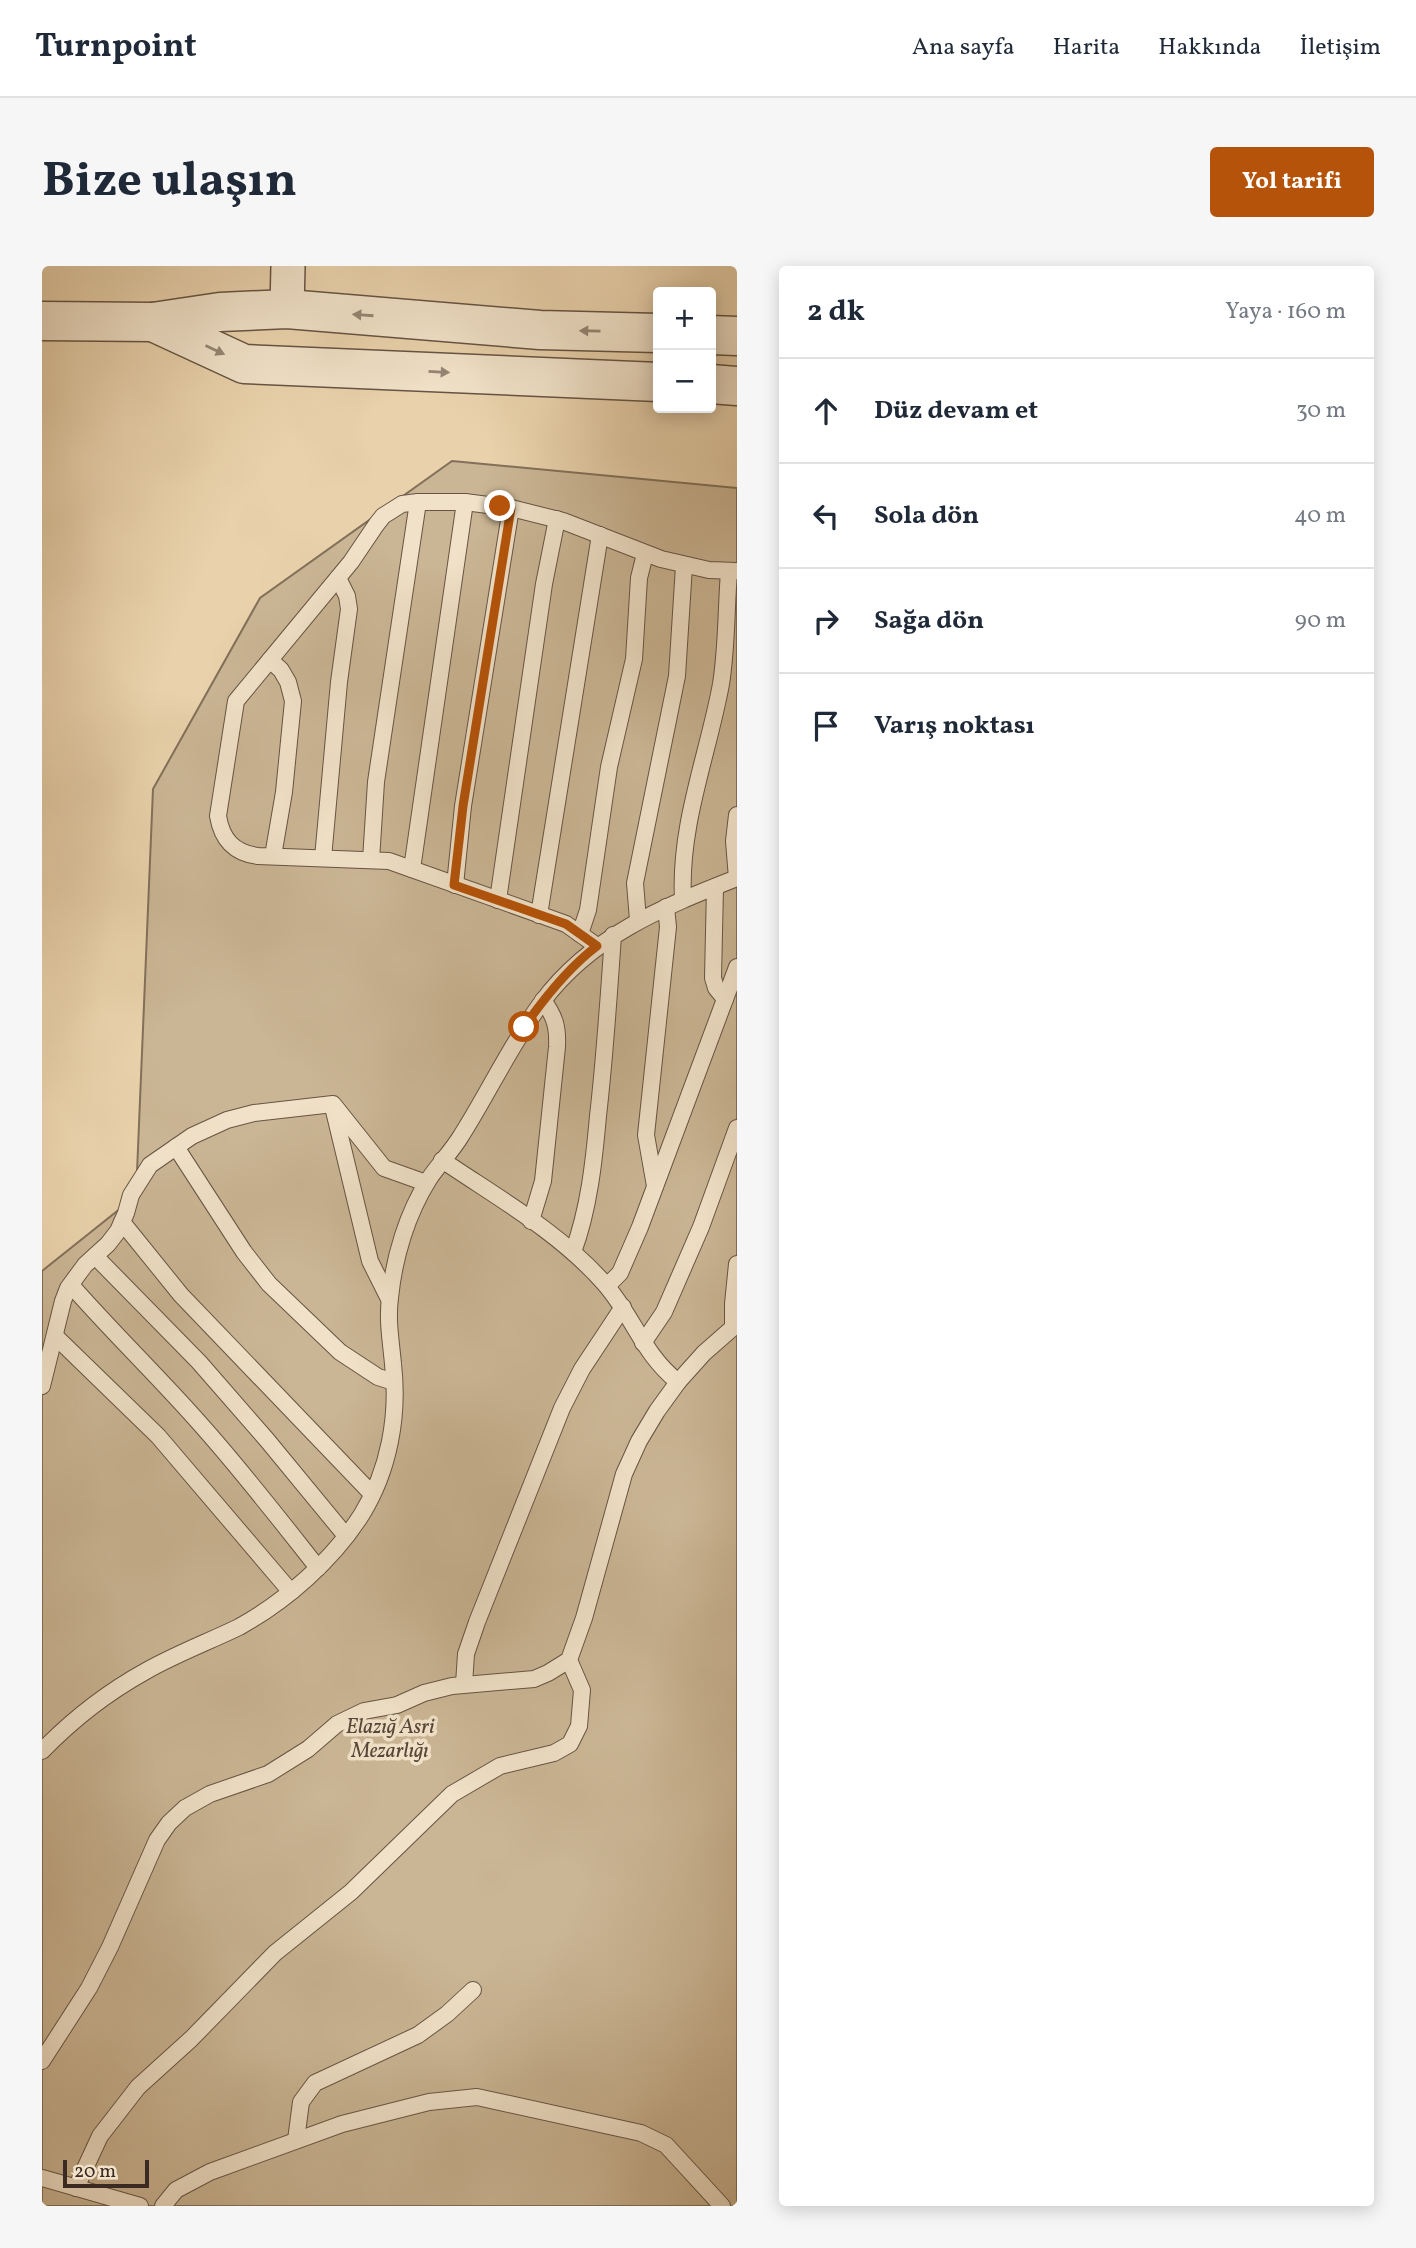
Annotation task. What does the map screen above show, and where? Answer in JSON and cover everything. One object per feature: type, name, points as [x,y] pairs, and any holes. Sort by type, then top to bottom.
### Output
[{"type":"street","points":[[287,309],[288,266]]},
{"type":"street","points":[[42,321],[153,322],[220,312],[287,309],[540,330],[653,333]]},
{"type":"street","points":[[153,322],[244,364],[653,382]]},
{"type":"street","points":[[716,335],[737,337]]},
{"type":"street","points":[[716,384],[737,386]]},
{"type":"lane","points":[[371,860],[376,782],[418,502]]},
{"type":"lane","points":[[597,946],[566,924],[389,861],[246,854],[226,841],[220,829],[219,817],[236,701],[338,578],[383,516],[402,505],[418,502],[465,502],[511,508],[557,519],[645,554],[684,565],[733,572],[723,670],[692,802],[682,885],[683,899]]},
{"type":"lane","points":[[412,869],[465,502]]},
{"type":"lane","points":[[454,885],[463,806],[511,508]]},
{"type":"lane","points":[[498,900],[544,584],[557,519]]},
{"type":"lane","points":[[540,915],[600,534]]},
{"type":"lane","points":[[579,934],[588,909],[614,740],[634,659],[639,578],[645,554]]},
{"type":"lane","points":[[638,919],[635,883],[677,676],[684,565]]},
{"type":"lane","points":[[323,858],[339,682],[349,609],[347,596],[338,578]]},
{"type":"lane","points":[[271,660],[288,682],[293,701],[284,792],[273,856]]},
{"type":"lane","points":[[42,1751],[113,1691],[179,1653],[241,1625],[291,1592],[318,1568],[363,1514],[384,1470],[393,1422],[394,1382],[389,1299],[394,1266],[403,1234],[426,1183],[460,1138],[524,1027],[565,975],[597,946],[638,919],[737,878],[734,841],[737,815]]},
{"type":"lane","points":[[715,887],[713,978],[725,999]]},
{"type":"lane","points":[[655,1186],[646,1135],[668,927],[666,907]]},
{"type":"lane","points":[[573,1252],[583,1225],[596,1141],[613,935]]},
{"type":"lane","points":[[607,1286],[620,1273],[737,967]]},
{"type":"lane","points":[[531,1221],[543,1181],[557,1047],[558,1026],[543,1000]]},
{"type":"lane","points":[[333,1104],[384,1168],[426,1183]]},
{"type":"lane","points":[[42,1386],[63,1301],[71,1284],[108,1244],[122,1222],[131,1195],[150,1165],[209,1127],[227,1120],[254,1113],[333,1104]]},
{"type":"lane","points":[[333,1104],[370,1261],[389,1299]]},
{"type":"lane","points":[[643,1343],[664,1312],[735,1139]]},
{"type":"lane","points":[[176,1147],[244,1252],[269,1284],[340,1352],[378,1377],[394,1382]]},
{"type":"lane","points":[[442,1160],[573,1252],[607,1286],[623,1307],[643,1343],[663,1370],[678,1382]]},
{"type":"lane","points":[[122,1222],[181,1295],[372,1494]]},
{"type":"lane","points":[[95,1256],[199,1362],[346,1536]]},
{"type":"lane","points":[[42,2061],[89,1988],[157,1840],[169,1823],[185,1808],[210,1794],[268,1774],[289,1763],[325,1732],[364,1711],[397,1705],[424,1693],[464,1684],[534,1679],[569,1660],[584,1618],[624,1474],[645,1431],[678,1382],[704,1353],[735,1326],[733,1304],[737,1264]]},
{"type":"lane","points":[[71,1284],[210,1435],[318,1568]]},
{"type":"lane","points":[[464,1684],[466,1654],[477,1622],[562,1408],[583,1369],[623,1307]]},
{"type":"lane","points":[[55,1336],[158,1436],[291,1592]]},
{"type":"lane","points":[[76,2188],[100,2136],[138,2087],[191,2039],[275,1953],[351,1892],[452,1794],[500,1766],[554,1753],[570,1744],[579,1726],[582,1690],[569,1660]]},
{"type":"lane","points":[[296,2140],[301,2102],[315,2083],[418,2035],[447,2014],[473,1990]]},
{"type":"lane","points":[[163,2206],[176,2190],[210,2172],[342,2124],[429,2102],[477,2098],[641,2133],[666,2145],[722,2206]]},
{"type":"lane","points":[[42,2178],[140,2206]]},
{"type":"green space","name":"Elazığ Asri Mezarlığı","points":[[452,461],[737,488],[737,2206],[42,2206],[42,1271],[136,1196],[153,789],[260,598]]},
{"type":"route","points":[[500,506],[511,508],[463,806],[454,885],[566,924],[597,946],[565,975],[524,1027]]}]
